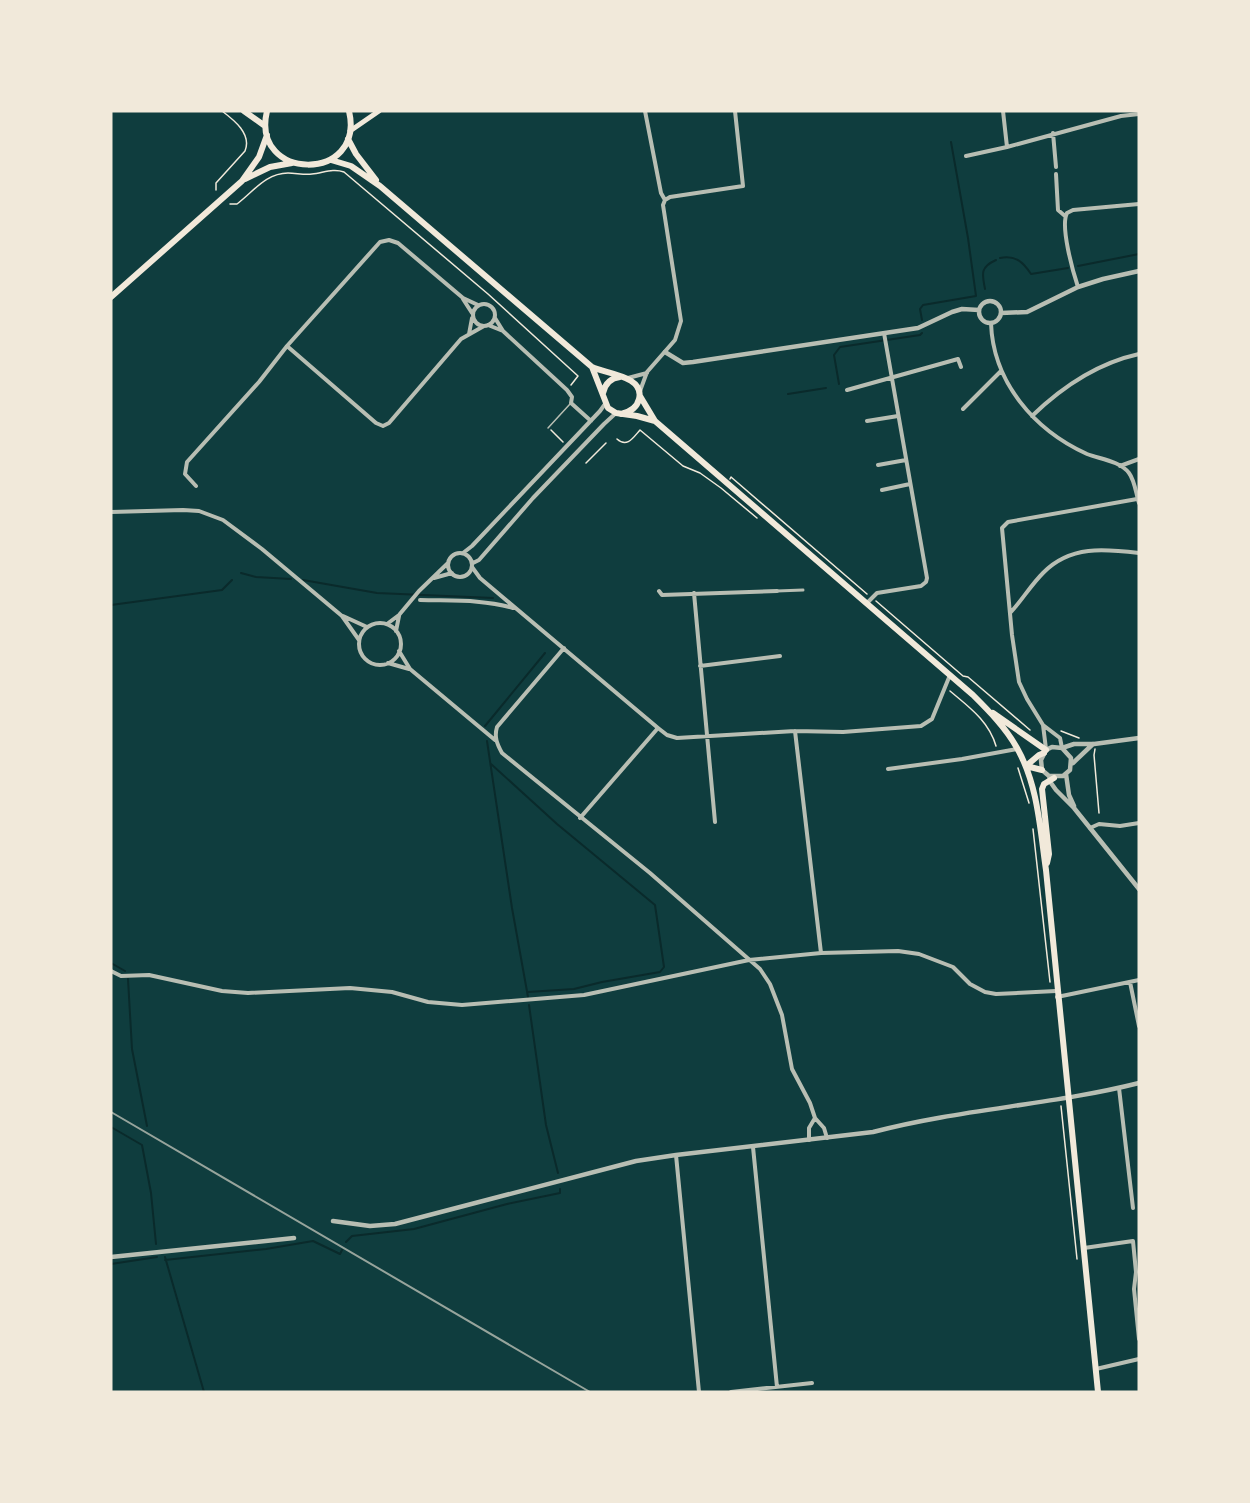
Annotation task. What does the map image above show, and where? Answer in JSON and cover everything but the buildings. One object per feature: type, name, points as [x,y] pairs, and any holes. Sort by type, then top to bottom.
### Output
[{"type":"main road","points":[[244,111],[266,126]]},
{"type":"main road","points":[[267,111],[267,135],[272,146],[279,155],[295,164]]},
{"type":"main road","points":[[242,181],[270,167],[295,164],[312,165],[330,160],[342,149],[348,139],[349,111]]},
{"type":"main road","points":[[350,131],[379,111]]},
{"type":"main road","points":[[111,297],[242,181],[259,157],[267,135]]},
{"type":"main road","points":[[348,139],[356,154],[380,186]]},
{"type":"main road","points":[[330,160],[351,166],[380,186],[592,367],[626,378],[636,384],[655,421],[990,711],[1045,752],[1026,766]]},
{"type":"main road","points":[[592,367],[605,404],[619,414],[655,421]]},
{"type":"main road","points":[[603,394],[607,383],[612,379],[626,378]]},
{"type":"main road","points":[[619,414],[632,410],[640,394]]},
{"type":"main road","points":[[990,711],[1018,749],[1035,796],[1046,870],[1055,993],[1098,1392]]},
{"type":"main road","points":[[1026,766],[1042,770]]},
{"type":"main road","points":[[1046,870],[1049,854],[1042,786],[1050,780]]},
{"type":"street","points":[[645,111],[661,193],[665,200]]},
{"type":"street","points":[[640,394],[647,372],[675,340],[681,321],[663,205],[670,197],[743,186],[735,111]]},
{"type":"street","points":[[1003,111],[1008,147]]},
{"type":"street","points":[[966,156],[1008,147],[1121,113],[1139,114]]},
{"type":"street","points":[[1053,133],[1056,167]]},
{"type":"street","points":[[1056,174],[1059,210],[1065,216]]},
{"type":"street","points":[[1078,288],[1072,267],[1064,222],[1065,216],[1073,210],[1139,204]]},
{"type":"street","points":[[196,486],[185,474],[187,462],[376,245],[385,241],[398,243],[463,298],[478,305]]},
{"type":"street","points":[[1001,313],[1027,312],[1078,288],[1103,279],[1139,271]]},
{"type":"street","points":[[463,298],[478,325],[486,325],[504,332]]},
{"type":"street","points":[[993,302],[999,306],[1001,313],[996,321],[991,323],[982,319],[980,310],[983,304],[993,302]]},
{"type":"street","points":[[469,335],[474,308],[485,303],[491,306],[504,332],[567,390],[572,397],[571,403],[591,421]]},
{"type":"street","points":[[665,352],[686,363],[884,338],[918,328],[962,309],[980,310]]},
{"type":"street","points":[[287,346],[376,423],[383,426],[389,423],[461,339],[495,318]]},
{"type":"street","points":[[991,323],[1001,371],[1018,402],[1032,416],[1075,448],[1120,466],[1129,473],[1138,501],[1006,523],[1002,531],[1019,682],[1043,725],[1060,738],[1062,748],[1069,753],[1072,764]]},
{"type":"street","points":[[866,603],[877,593],[921,586],[927,580],[884,338]]},
{"type":"street","points":[[1032,416],[1072,382],[1096,369],[1139,354]]},
{"type":"street","points":[[847,390],[958,359],[961,367]]},
{"type":"street","points":[[963,410],[1001,371]]},
{"type":"street","points":[[626,378],[647,372]]},
{"type":"street","points":[[386,624],[399,615],[454,554],[463,553],[472,546],[605,404]]},
{"type":"street","points":[[466,576],[472,565],[533,498],[604,424],[619,414]]},
{"type":"street","points":[[867,422],[898,416]]},
{"type":"street","points":[[1120,466],[1139,459]]},
{"type":"street","points":[[878,465],[906,460]]},
{"type":"street","points":[[882,490],[910,484]]},
{"type":"street","points":[[525,491],[533,498]]},
{"type":"street","points":[[111,512],[199,511],[223,520],[262,549],[342,616],[359,640],[360,650],[365,659],[376,664],[388,663],[410,669]]},
{"type":"street","points":[[1010,613],[1045,570],[1068,556],[1107,549],[1139,553]]},
{"type":"street","points":[[463,553],[470,557],[480,578],[658,728],[677,738],[795,731],[843,732],[926,725],[932,719],[950,675]]},
{"type":"street","points":[[448,563],[452,573],[457,576],[480,578]]},
{"type":"street","points":[[430,579],[452,573]]},
{"type":"street","points":[[659,591],[662,595],[803,590]]},
{"type":"street","points":[[694,593],[715,822]]},
{"type":"street","points":[[420,600],[498,603],[517,609]]},
{"type":"street","points":[[396,631],[399,615]]},
{"type":"street","points":[[342,616],[367,627]]},
{"type":"street","points":[[359,640],[367,627],[378,623],[386,624],[396,631],[400,640],[399,651],[388,663]]},
{"type":"street","points":[[495,740],[497,727],[564,648]]},
{"type":"street","points":[[399,651],[410,669],[495,740],[502,753],[650,873],[760,969],[770,984],[782,1015],[792,1069],[810,1103],[815,1118],[824,1128],[827,1138]]},
{"type":"street","points":[[700,666],[780,656]]},
{"type":"street","points":[[1043,725],[1045,752]]},
{"type":"street","points":[[580,818],[658,728]]},
{"type":"street","points":[[795,731],[821,953]]},
{"type":"street","points":[[1139,738],[1094,747],[1074,744],[1062,748],[1052,747],[1045,752],[1041,760],[1042,770],[1139,889]]},
{"type":"street","points":[[1050,780],[1066,774],[1072,764],[1094,747]]},
{"type":"street","points":[[888,769],[1018,749]]},
{"type":"street","points":[[1066,774],[1074,808]]},
{"type":"street","points":[[1090,828],[1099,824],[1120,826],[1139,823]]},
{"type":"street","points":[[111,971],[121,976],[149,975],[222,991],[248,993],[350,988],[392,992],[428,1002],[462,1005],[584,995],[749,960],[821,953],[898,951],[919,954],[952,967],[970,984],[996,994],[1055,993],[1139,980]]},
{"type":"street","points":[[1130,982],[1139,1026]]},
{"type":"street","points":[[333,1221],[370,1226],[395,1224],[636,1161],[873,1132],[904,1124],[1068,1098],[1139,1083]]},
{"type":"street","points":[[1119,1088],[1133,1209]]},
{"type":"street","points":[[809,1140],[809,1128],[815,1118]]},
{"type":"street","points":[[753,1147],[777,1387]]},
{"type":"street","points":[[676,1155],[699,1392]]},
{"type":"street","points":[[111,1257],[294,1238]]},
{"type":"street","points":[[1083,1248],[1139,1240]]},
{"type":"street","points":[[1133,1241],[1136,1272],[1134,1289],[1139,1339]]},
{"type":"street","points":[[1095,1369],[1139,1359]]},
{"type":"street","points":[[731,1392],[812,1383]]},
{"type":"lane","points":[[548,428],[571,403]]},
{"type":"path","points":[[216,190],[216,183],[245,151],[247,144],[245,133],[222,111]]},
{"type":"path","points":[[230,204],[237,204],[264,181],[277,174],[309,174],[337,170],[344,172],[488,294],[578,376],[571,386],[574,389]]},
{"type":"path","points":[[548,428],[563,442]]},
{"type":"path","points":[[617,440],[624,443],[629,442],[640,430],[683,466],[700,473],[721,488]]},
{"type":"path","points":[[586,464],[606,443]]},
{"type":"path","points":[[731,477],[963,676],[968,677],[1029,729]]},
{"type":"path","points":[[953,684],[949,690],[977,714],[993,735],[997,753]]},
{"type":"path","points":[[1059,730],[1071,736],[1084,738]]},
{"type":"path","points":[[1094,747],[1099,813]]},
{"type":"path","points":[[1017,764],[1030,810]]},
{"type":"path","points":[[1033,827],[1055,993]]},
{"type":"path","points":[[1061,1107],[1078,1263]]},
{"type":"waterway","points":[[922,320],[920,309],[923,305],[976,296],[951,142]]},
{"type":"waterway","points":[[1078,266],[1139,254]]},
{"type":"waterway","points":[[1000,258],[1018,260],[1031,274],[1068,268]]},
{"type":"waterway","points":[[985,289],[983,271],[987,265],[996,260]]},
{"type":"waterway","points":[[839,384],[834,355],[840,347],[922,333]]},
{"type":"waterway","points":[[788,394],[826,388]]},
{"type":"waterway","points":[[241,573],[256,577],[291,579]]},
{"type":"waterway","points":[[111,605],[222,590],[232,580]]},
{"type":"waterway","points":[[303,580],[377,593],[493,598]]},
{"type":"waterway","points":[[485,726],[545,653]]},
{"type":"waterway","points":[[487,741],[528,997]]},
{"type":"waterway","points":[[491,764],[557,824],[655,905],[664,967],[660,972],[574,989],[528,992]]},
{"type":"waterway","points":[[111,963],[125,971]]},
{"type":"waterway","points":[[128,979],[132,1049],[147,1126]]},
{"type":"waterway","points":[[529,1005],[546,1125],[558,1173]]},
{"type":"waterway","points":[[111,1127],[142,1145],[151,1193],[156,1244]]},
{"type":"waterway","points":[[346,1242],[352,1236],[414,1229],[507,1204],[560,1193],[560,1189]]},
{"type":"waterway","points":[[165,1260],[266,1249],[313,1241],[340,1254],[342,1250]]},
{"type":"waterway","points":[[111,1264],[157,1257]]},
{"type":"waterway","points":[[165,1257],[204,1392]]},
{"type":"railway","points":[[111,1112],[590,1392]]}]
